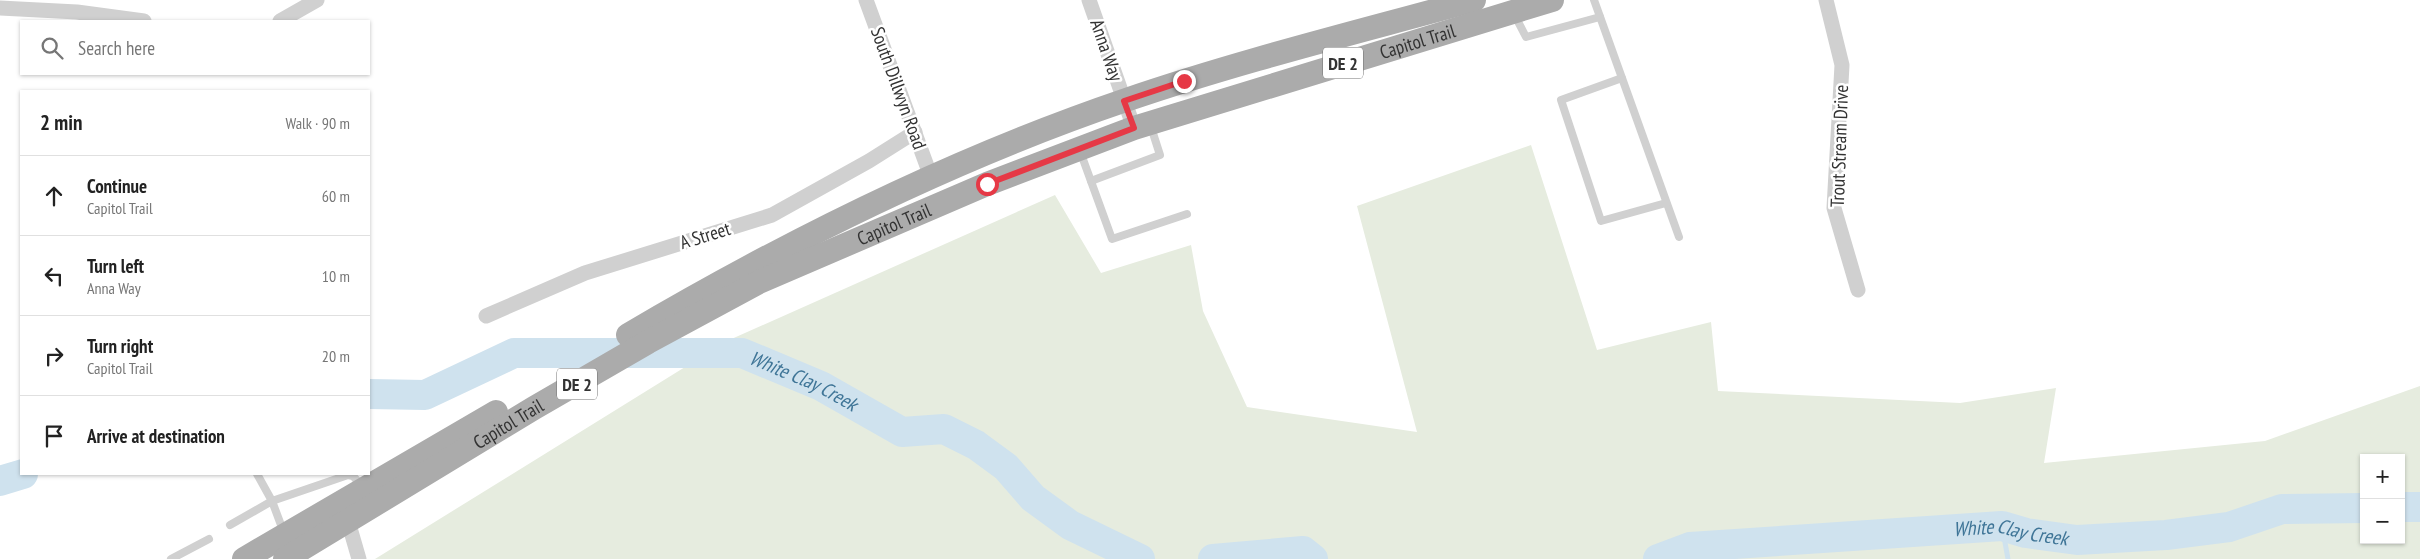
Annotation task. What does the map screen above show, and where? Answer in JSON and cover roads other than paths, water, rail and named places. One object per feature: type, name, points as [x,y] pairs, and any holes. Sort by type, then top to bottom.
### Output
[{"type":"main road","name":"Capitol Trail","points":[[285,559],[348,521],[393,483],[638,329],[754,274],[931,176],[1124,101],[1299,47],[1474,0]]},
{"type":"main road","name":"Capitol Trail","points":[[754,274],[1142,126],[1552,0]]},
{"type":"main road","name":"Capitol Trail","points":[[244,559],[364,490],[393,483]]},
{"type":"street","points":[[282,20],[317,0]]},
{"type":"street","name":"South Dillwyn Road","points":[[866,0],[931,176]]},
{"type":"street","name":"Anna Way","points":[[1089,0],[1124,101],[1142,126]]},
{"type":"street","name":"Trout Stream Drive","points":[[1826,0],[1842,65],[1834,208],[1858,290]]},
{"type":"street","points":[[0,8],[77,12],[137,20]]},
{"type":"street","name":"A Street","points":[[486,316],[585,273],[772,215],[870,161],[915,132]]},
{"type":"street","points":[[348,521],[359,559]]},
{"type":"lane","points":[[1594,0],[1678,237]]},
{"type":"lane","points":[[1513,12],[1526,37],[1600,17]]},
{"type":"lane","points":[[1622,78],[1561,100],[1601,221],[1666,203]]},
{"type":"lane","points":[[1091,181],[1160,155],[1142,126]]},
{"type":"lane","points":[[1079,149],[1112,239],[1186,214]]},
{"type":"lane","points":[[258,475],[272,501],[286,535]]},
{"type":"lane","points":[[230,525],[272,501],[348,475],[353,476],[364,490]]},
{"type":"lane","points":[[171,559],[209,539]]},
{"type":"waterway","name":"White Clay Creek","points":[[370,394],[425,395],[514,353],[742,353],[821,386],[902,432],[944,429],[976,445],[1006,467],[1033,498],[1070,525],[1140,559]]},
{"type":"waterway","name":"White Clay Creek","points":[[0,481],[20,475]]},
{"type":"waterway","name":"White Clay Creek","points":[[2405,507],[2420,507]]},
{"type":"waterway","name":"White Clay Creek","points":[[1658,559],[1690,547],[2002,526],[2026,533],[2077,540],[2166,535],[2229,527],[2282,509],[2360,508]]},
{"type":"waterway","points":[[2002,526],[2008,559]]},
{"type":"waterway","name":"White Clay Creek","points":[[1213,559],[1303,551],[1313,559]]}]
